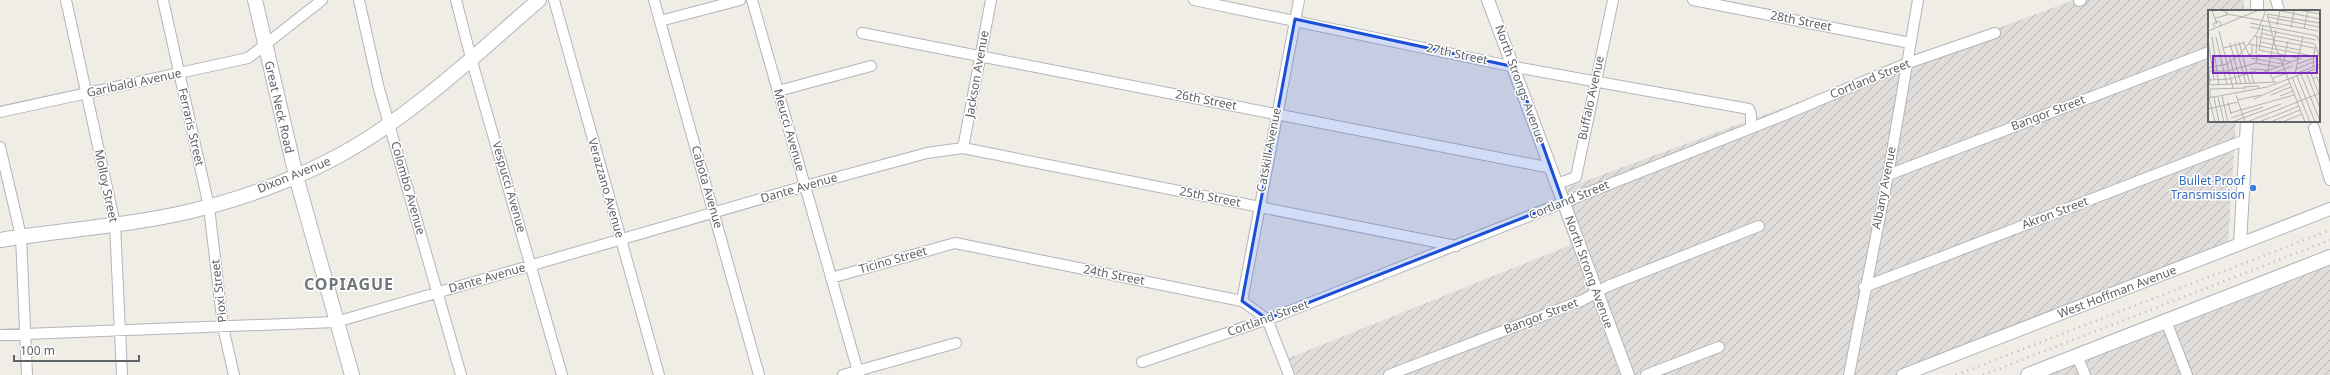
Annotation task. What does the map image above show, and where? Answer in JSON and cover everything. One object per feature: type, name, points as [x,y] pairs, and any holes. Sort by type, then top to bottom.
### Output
[{"type":"main road","name":"Great Neck Road","points":[[255,0],[296,175],[352,375]]},
{"type":"main road","name":"Dixon Avenue","points":[[0,240],[115,224],[209,207],[296,175],[342,154],[390,123],[471,58],[539,0]]},
{"type":"main road","points":[[2028,375],[2330,257]]},
{"type":"street","name":"Molloy Street","points":[[66,0],[115,224],[122,375]]},
{"type":"street","name":"Ferraris Street","points":[[163,0],[209,207]]},
{"type":"street","name":"Garibaldi Avenue","points":[[0,112],[248,58],[265,47],[322,0]]},
{"type":"street","name":"Colombo Avenue","points":[[359,0],[371,58],[439,292],[461,375]]},
{"type":"street","name":"Vespucci Avenue","points":[[456,0],[471,58],[532,265],[562,375]]},
{"type":"street","name":"Verazzano Avenue","points":[[554,0],[659,375]]},
{"type":"street","name":"Cabota Avenue","points":[[654,0],[715,213],[759,375]]},
{"type":"street","points":[[660,21],[740,0]]},
{"type":"street","name":"Meucci Avenue","points":[[752,0],[858,373]]},
{"type":"street","name":"Jackson Avenue","points":[[963,148],[991,0]]},
{"type":"street","name":"27th Street","points":[[1194,0],[1295,19],[1515,67],[1749,109],[1751,123]]},
{"type":"street","name":"Catskill Avenue","points":[[1242,301],[1258,207],[1299,0]]},
{"type":"street","name":"North Strongs Avenue","points":[[1488,0],[1515,67],[1551,168]]},
{"type":"street","name":"Buffalo Avenue","points":[[1557,184],[1576,177],[1594,80],[1613,0]]},
{"type":"street","name":"28th Street","points":[[1693,0],[1910,42]]},
{"type":"street","name":"Albany Avenue","points":[[1849,375],[1864,287],[1888,175],[1905,64],[1918,0]]},
{"type":"street","points":[[2256,10],[2257,0]]},
{"type":"street","points":[[2276,0],[2279,10]]},
{"type":"street","name":"26th Street","points":[[862,32],[1551,168]]},
{"type":"street","name":"Cortland Street","points":[[1142,362],[1267,319],[1456,246],[1751,123],[1905,64],[1995,34]]},
{"type":"street","name":"Bangor Street","points":[[1888,175],[2208,52]]},
{"type":"street","points":[[778,91],[871,66]]},
{"type":"street","points":[[2240,244],[2247,122]]},
{"type":"street","points":[[2314,128],[2330,180]]},
{"type":"street","name":"Akron Street","points":[[1864,287],[2245,140]]},
{"type":"street","points":[[0,146],[21,236],[26,375]]},
{"type":"street","name":"Dante Avenue","points":[[0,335],[336,322],[927,152],[963,148]]},
{"type":"street","name":"25th Street","points":[[963,148],[1456,246]]},
{"type":"street","name":"North Strong Avenue","points":[[1551,168],[1628,375]]},
{"type":"street","name":"Pioxi Street","points":[[209,207],[223,327],[234,375]]},
{"type":"street","name":"West Hoffman Avenue","points":[[1903,375],[2330,209]]},
{"type":"street","name":"Bangor Street","points":[[1389,375],[1597,293],[1608,286],[1759,226]]},
{"type":"street","name":"Ticino Street","points":[[831,278],[955,242]]},
{"type":"street","name":"24th Street","points":[[955,242],[1242,301],[1267,319]]},
{"type":"street","points":[[1267,319],[1289,375]]},
{"type":"street","points":[[2166,321],[2187,375]]},
{"type":"street","points":[[843,375],[858,373],[956,343]]},
{"type":"street","points":[[1646,375],[1719,347]]},
{"type":"street","points":[[2078,356],[2085,375]]},
{"type":"highlighted area","points":[[1295,19],[1515,67],[1563,202],[1267,319],[1242,301]]},
{"type":"shaded area","points":[[2074,0],[2244,0],[2244,10],[2208,10],[2208,122],[2236,122],[2228,244],[1895,375],[1296,375],[1289,358],[1571,245],[1553,193]]},
{"type":"shaded area","points":[[2330,262],[2330,375],[2026,375]]},
{"type":"railway","points":[[1956,375],[2330,230]]},
{"type":"railway","points":[[1983,375],[2330,240]]},
{"type":"place","name":"Bullet Proof Transmission","points":[[2253,188]]},
{"type":"district","name":"COPIAGUE","points":[[349,284]]}]
